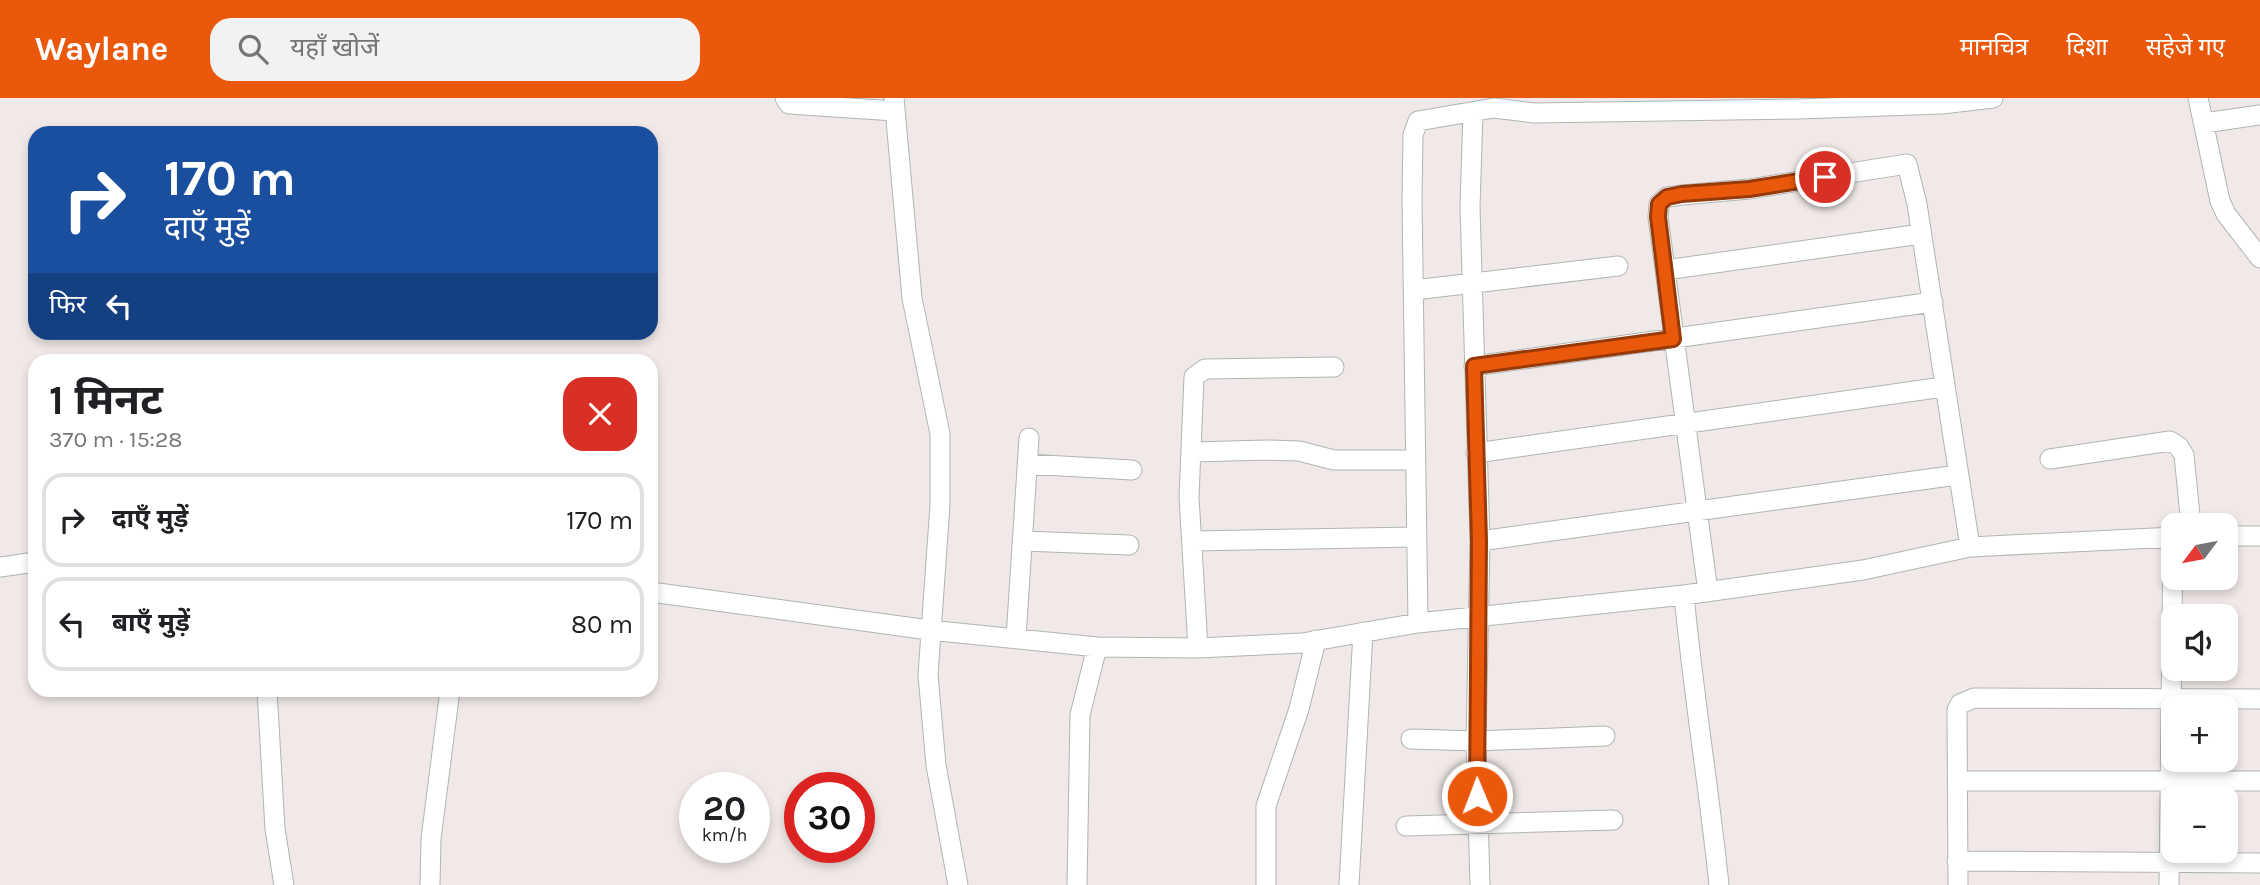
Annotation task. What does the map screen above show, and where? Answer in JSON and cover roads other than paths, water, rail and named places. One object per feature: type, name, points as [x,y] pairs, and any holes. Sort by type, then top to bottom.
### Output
[{"type":"street","points":[[785,98],[789,104],[895,104],[912,298],[940,434],[938,548],[929,630],[928,687],[936,765],[958,885]]},
{"type":"street","points":[[1418,623],[1414,460],[1414,127],[1418,121],[1425,117],[1473,112],[1495,103],[1534,113],[1722,103],[1934,104],[1993,98]]},
{"type":"street","points":[[2199,98],[2220,201],[2226,214],[2260,258]]},
{"type":"street","points":[[1473,112],[1471,284],[1479,541],[1476,740],[1480,885]]},
{"type":"street","points":[[2204,124],[2260,115]]},
{"type":"street","points":[[1708,592],[1695,511],[1658,217],[1659,204],[1667,197],[1682,194],[1749,189],[1902,163],[1910,169],[1970,547]]},
{"type":"street","points":[[1665,270],[1921,234]]},
{"type":"street","points":[[1414,290],[1618,266]]},
{"type":"street","points":[[1474,366],[1933,302]]},
{"type":"street","points":[[1198,648],[1194,541],[1189,497],[1193,452],[1194,377],[1197,372],[1257,366],[1334,367]]},
{"type":"street","points":[[1476,453],[1943,387]]},
{"type":"street","points":[[1016,638],[1029,438]]},
{"type":"street","points":[[2050,459],[2170,441],[2179,447],[2183,455],[2190,513]]},
{"type":"street","points":[[1193,452],[1299,451],[1334,460],[1414,460]]},
{"type":"street","points":[[1027,464],[1132,470]]},
{"type":"street","points":[[1479,541],[1957,475]]},
{"type":"street","points":[[2238,536],[2260,536]]},
{"type":"street","points":[[1194,541],[1415,537]]},
{"type":"street","points":[[658,593],[929,630],[1097,647],[1198,648],[1316,640],[1418,623],[1708,592],[1863,570],[1970,547],[2161,538]]},
{"type":"street","points":[[1022,541],[1129,545]]},
{"type":"street","points":[[0,567],[28,563]]},
{"type":"street","points":[[2173,590],[2173,695]]},
{"type":"street","points":[[1684,595],[1692,676],[1709,783],[1718,885]]},
{"type":"street","points":[[1349,885],[1363,632]]},
{"type":"street","points":[[1266,885],[1266,807],[1299,709],[1316,640]]},
{"type":"street","points":[[1077,885],[1080,715],[1097,647]]},
{"type":"street","points":[[267,697],[275,830],[284,885]]},
{"type":"street","points":[[430,885],[431,839],[449,697]]},
{"type":"street","points":[[1958,885],[1957,710],[1966,700],[2161,699]]},
{"type":"street","points":[[2238,699],[2260,699]]},
{"type":"street","points":[[1411,739],[1605,736]]},
{"type":"street","points":[[2169,885],[2171,772]]},
{"type":"street","points":[[1959,781],[2260,781]]},
{"type":"street","points":[[1406,826],[1613,820]]},
{"type":"street","points":[[1958,861],[2260,863]]}]
